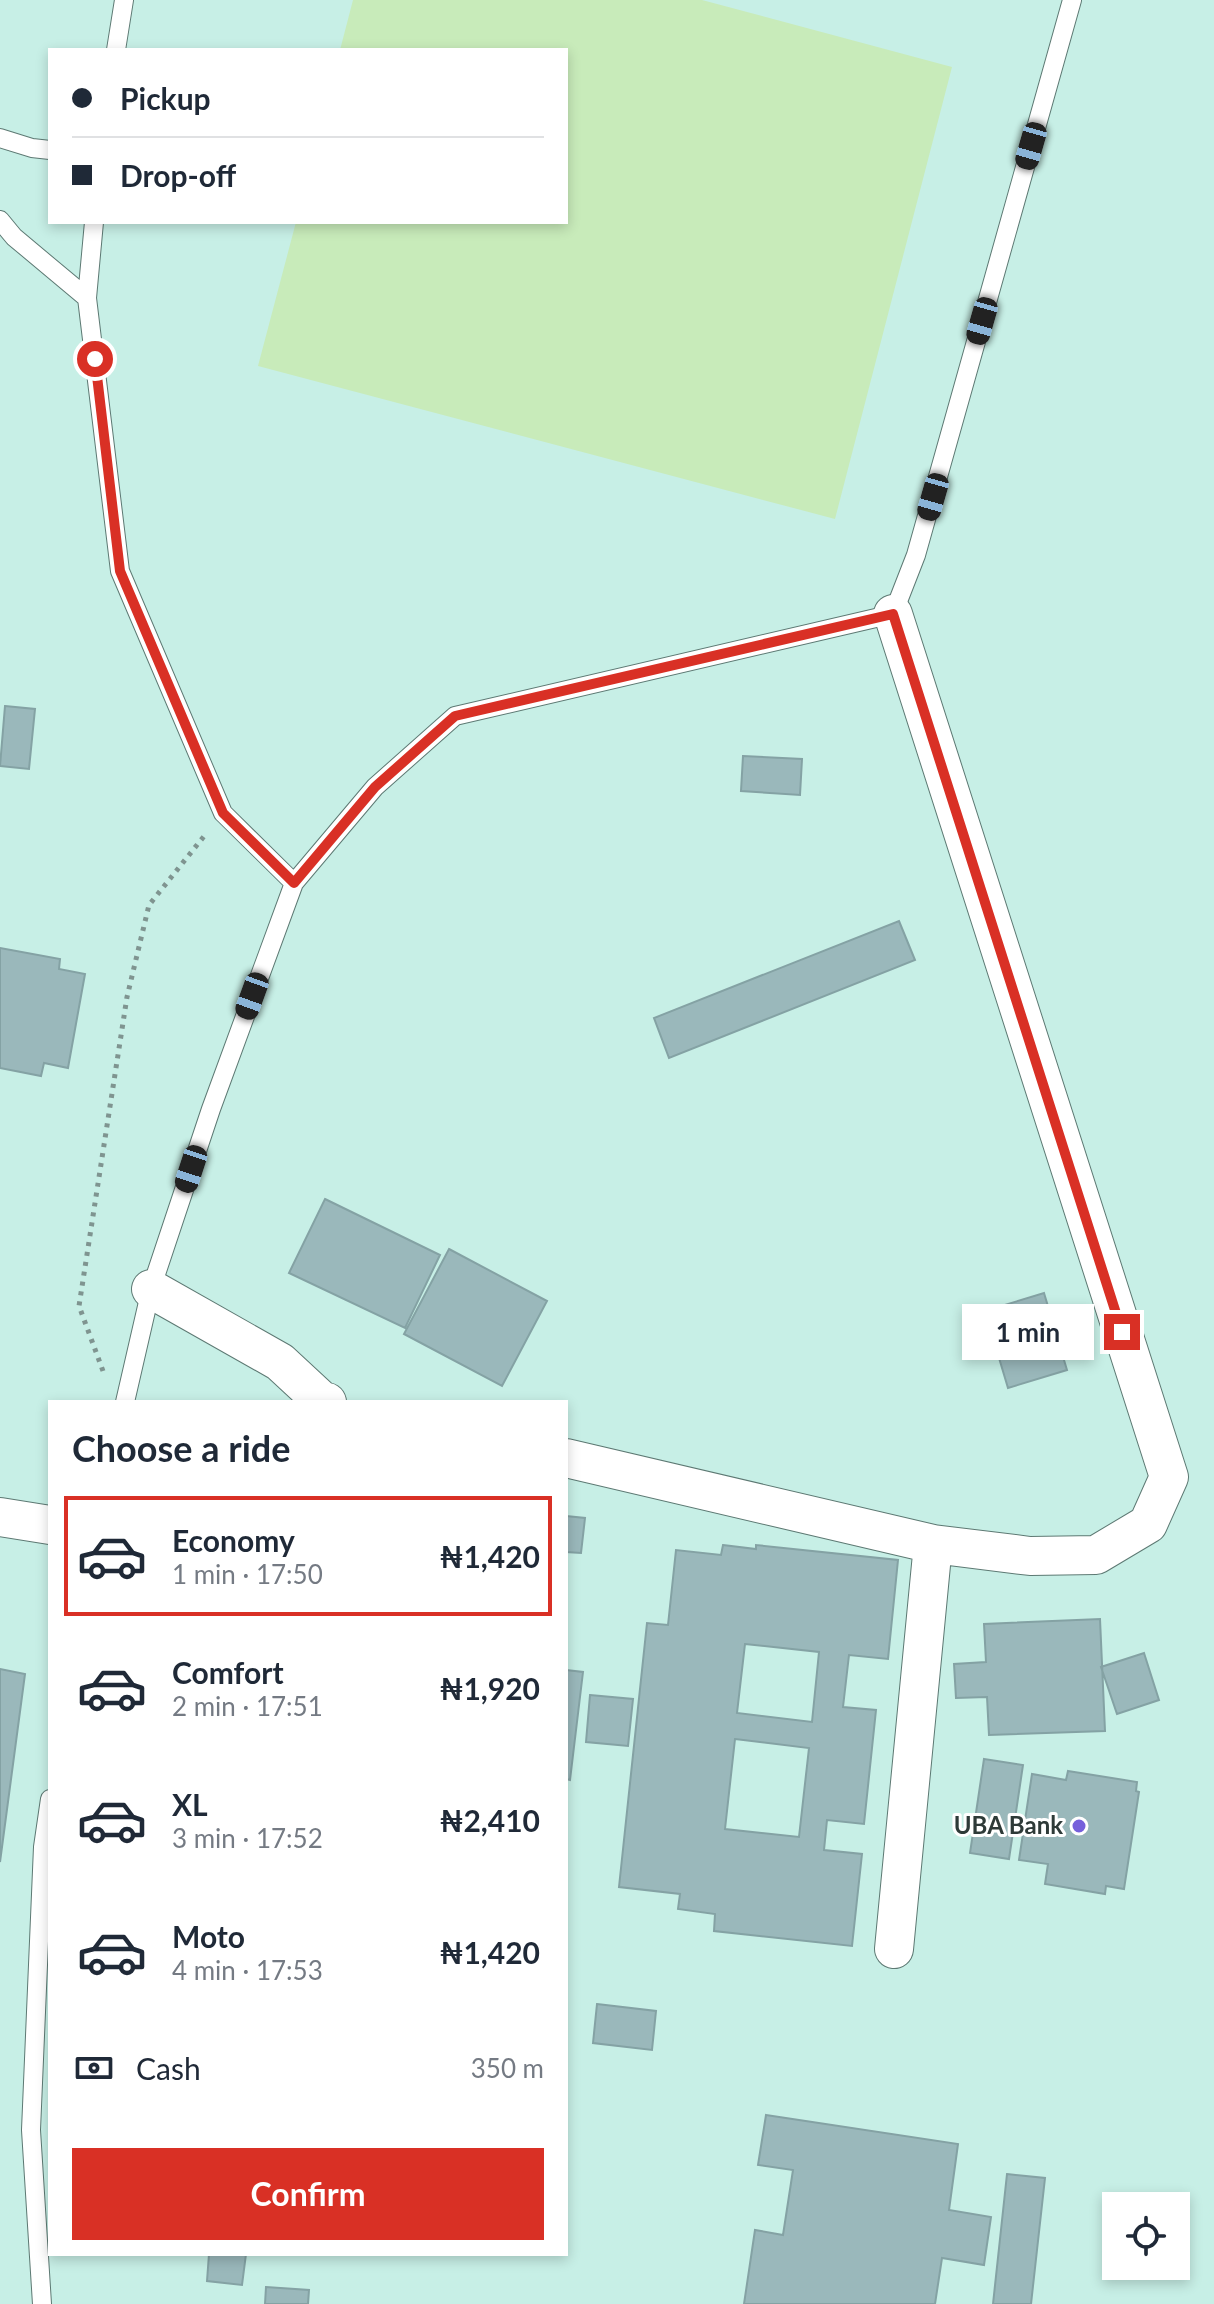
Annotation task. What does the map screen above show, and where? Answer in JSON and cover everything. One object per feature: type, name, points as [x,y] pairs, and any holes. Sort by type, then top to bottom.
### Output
[{"type":"street","points":[[568,1458],[933,1544],[1030,1556],[1096,1555],[1148,1524],[1169,1477],[893,614]]},
{"type":"street","points":[[151,1289],[280,1362],[321,1400]]},
{"type":"street","points":[[0,1517],[48,1525]]},
{"type":"street","points":[[894,1949],[933,1544]]},
{"type":"lane","points":[[116,48],[124,0]]},
{"type":"lane","points":[[125,1400],[151,1289],[211,1109],[294,883],[375,787],[455,716],[893,614],[916,555],[1072,0]]},
{"type":"lane","points":[[0,138],[48,150]]},
{"type":"lane","points":[[0,220],[14,237],[87,298]]},
{"type":"lane","points":[[94,224],[87,298],[120,571],[223,813],[294,883]]},
{"type":"lane","points":[[42,2304],[31,2130],[43,1847],[48,1813]]},
{"type":"path","points":[[104,1375],[79,1306],[127,997],[149,905],[223,813]]},
{"type":"shaded area","points":[[0,0],[1214,0],[1214,2304],[0,2304]]},
{"type":"green space","points":[[353,0],[702,0],[952,67],[835,519],[258,366],[295,224],[568,224],[568,48],[341,48]]},
{"type":"building","points":[[5,706],[35,709],[29,769],[0,766]]},
{"type":"building","points":[[743,756],[802,759],[800,795],[741,791]]},
{"type":"building","points":[[899,921],[915,960],[669,1058],[654,1018]]},
{"type":"building","points":[[0,948],[60,959],[59,969],[85,974],[68,1068],[44,1063],[41,1076],[0,1068]]},
{"type":"building","points":[[325,1199],[440,1255],[405,1328],[289,1273]]},
{"type":"building","points":[[449,1249],[547,1301],[502,1386],[404,1334]]},
{"type":"building","points":[[1044,1293],[1067,1370],[1008,1388],[985,1311]]},
{"type":"building","points":[[568,1516],[585,1518],[581,1553],[568,1552]]},
{"type":"building","points":[[723,1545],[756,1549],[756,1545],[898,1560],[888,1659],[849,1655],[843,1707],[876,1710],[864,1824],[827,1820],[824,1850],[862,1854],[852,1946],[714,1931],[715,1914],[678,1909],[680,1894],[619,1887],[647,1623],[668,1625],[676,1550],[721,1555]],"holes":[[[745,1644],[819,1652],[812,1722],[737,1713]],[[735,1739],[809,1748],[799,1837],[725,1829]]]},
{"type":"building","points":[[1100,1619],[1105,1731],[989,1735],[987,1697],[956,1698],[954,1664],[986,1662],[984,1624]]},
{"type":"building","points":[[1144,1653],[1159,1700],[1117,1714],[1101,1667]]},
{"type":"building","points":[[0,1669],[25,1674],[0,1862]]},
{"type":"building","points":[[568,1670],[583,1672],[568,1780]]},
{"type":"building","points":[[590,1695],[633,1699],[628,1746],[586,1742]]},
{"type":"building","points":[[984,1759],[1023,1765],[1009,1859],[970,1853]]},
{"type":"building","name":"UBA Bank","points":[[1068,1771],[1137,1782],[1136,1791],[1139,1792],[1124,1889],[1106,1886],[1105,1894],[1045,1884],[1048,1864],[1019,1860],[1032,1774],[1066,1780]]},
{"type":"building","points":[[597,2004],[656,2011],[652,2050],[593,2043]]},
{"type":"building","points":[[766,2115],[958,2144],[949,2210],[991,2217],[984,2265],[942,2258],[935,2304],[744,2304],[755,2230],[783,2235],[793,2170],[758,2165]]},
{"type":"building","points":[[1007,2174],[1045,2178],[1031,2304],[993,2304]]},
{"type":"building","points":[[209,2256],[246,2256],[242,2285],[207,2281]]},
{"type":"building","points":[[266,2287],[309,2290],[308,2304],[265,2304]]},
{"type":"place","name":"UBA Bank","points":[[1079,1826]]},
{"type":"route","points":[[95,359],[120,571],[223,813],[294,883],[375,787],[455,716],[893,614],[1122,1332]]}]
